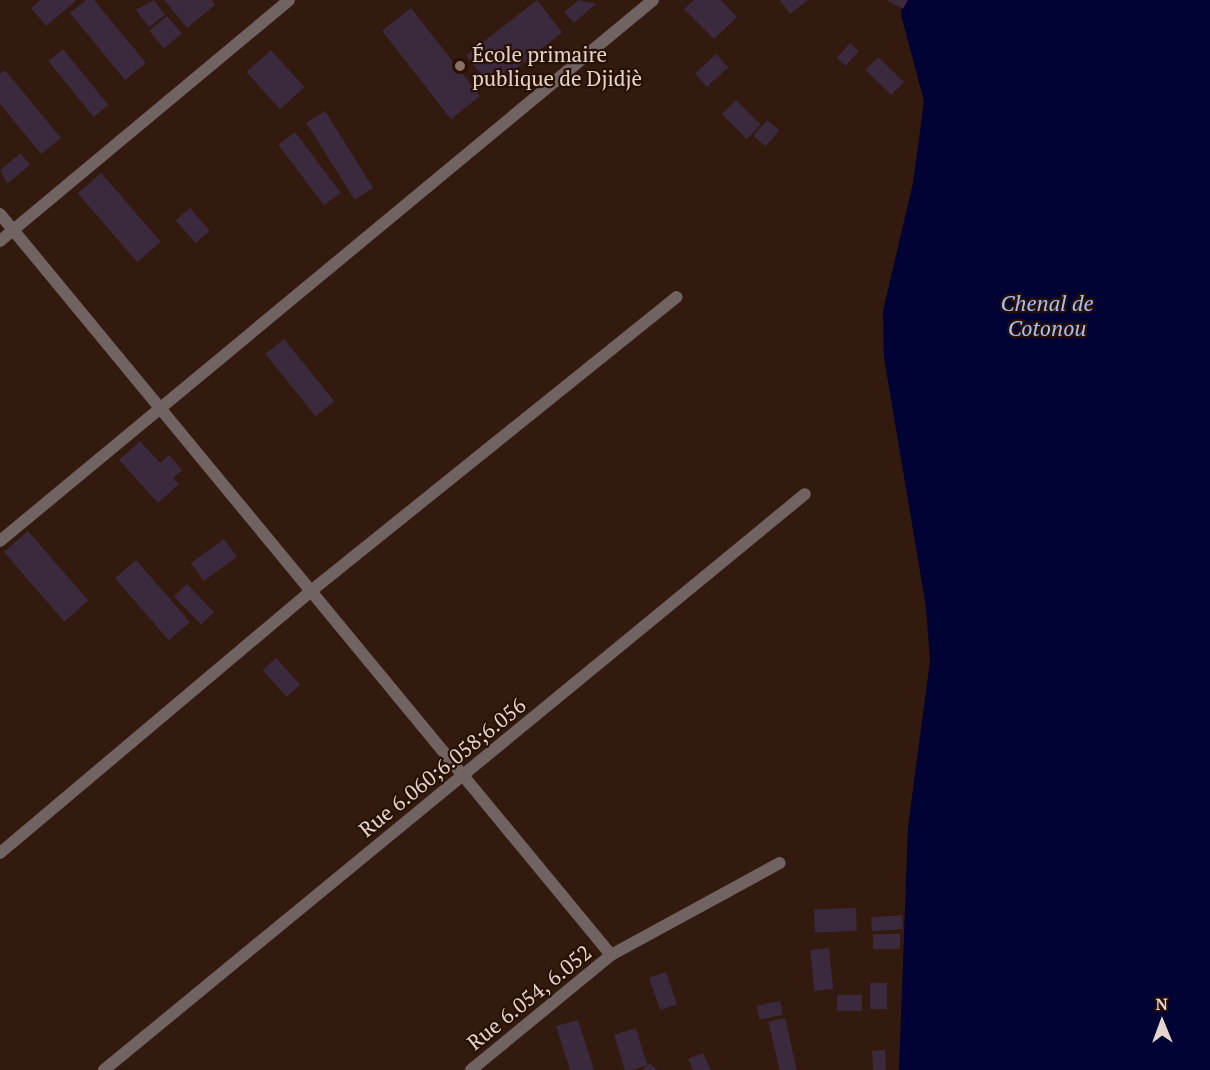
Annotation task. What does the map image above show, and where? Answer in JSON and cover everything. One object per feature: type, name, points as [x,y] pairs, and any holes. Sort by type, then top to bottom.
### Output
[{"type":"street","points":[[0,241],[289,0]]},
{"type":"street","points":[[0,541],[653,0]]},
{"type":"street","points":[[0,214],[611,955]]},
{"type":"street","points":[[0,853],[311,591],[677,297]]},
{"type":"street","name":"Rue 6.060;6.058;6.056","points":[[104,1070],[805,494]]},
{"type":"street","name":"Rue 6.054, 6.052","points":[[471,1070],[611,955],[780,862]]},
{"type":"water","name":"Chenal de Cotonou","points":[[902,0],[1210,0],[1210,1070],[899,1070],[908,827],[930,661],[926,607],[884,358],[883,311],[913,183],[924,101],[901,15]]},
{"type":"building","points":[[40,0],[77,0],[46,26],[31,8]]},
{"type":"building","points":[[86,0],[94,0],[146,63],[125,80],[70,13]]},
{"type":"building","points":[[154,0],[165,15],[149,27],[136,10]]},
{"type":"building","points":[[164,0],[212,0],[215,5],[187,28]]},
{"type":"building","points":[[537,0],[562,32],[491,88],[466,55]]},
{"type":"building","points":[[579,0],[596,4],[574,23],[564,12]]},
{"type":"building","points":[[694,0],[721,0],[737,17],[714,39],[684,9]]},
{"type":"building","points":[[780,0],[808,0],[790,14]]},
{"type":"building","points":[[886,0],[908,0],[903,9]]},
{"type":"building","points":[[411,8],[480,96],[451,119],[382,31]]},
{"type":"building","points":[[167,16],[182,34],[164,48],[149,31]]},
{"type":"building","points":[[850,43],[859,51],[846,66],[837,58]]},
{"type":"building","points":[[63,49],[108,105],[94,117],[48,61]]},
{"type":"building","points":[[271,50],[304,87],[280,109],[246,72]]},
{"type":"building","points":[[716,54],[728,67],[707,87],[695,74]]},
{"type":"building","points":[[878,57],[904,82],[891,95],[865,70]]},
{"type":"building","points":[[5,70],[61,138],[41,154],[0,104],[0,74]]},
{"type":"building","points":[[736,100],[761,125],[747,139],[722,114]]},
{"type":"building","points":[[325,111],[373,188],[355,200],[306,123]]},
{"type":"building","points":[[767,120],[779,130],[766,146],[754,136]]},
{"type":"building","points":[[295,132],[341,193],[324,205],[278,145]]},
{"type":"building","points":[[21,153],[30,165],[7,184],[0,170]]},
{"type":"building","points":[[101,173],[161,242],[137,262],[78,193]]},
{"type":"building","points":[[190,208],[210,231],[195,243],[176,220]]},
{"type":"building","points":[[284,339],[334,401],[316,416],[265,354]]},
{"type":"building","points":[[140,441],[160,463],[169,455],[182,470],[173,478],[179,484],[158,503],[119,460]]},
{"type":"building","points":[[28,531],[88,600],[64,621],[4,552]]},
{"type":"building","points":[[224,539],[237,557],[204,581],[191,563]]},
{"type":"building","points":[[136,560],[190,622],[169,640],[115,578]]},
{"type":"building","points":[[187,584],[214,612],[201,625],[174,597]]},
{"type":"building","points":[[276,658],[300,685],[287,697],[263,670]]},
{"type":"building","points":[[856,908],[857,931],[815,932],[814,909]]},
{"type":"building","points":[[902,915],[903,929],[872,931],[871,917]]},
{"type":"building","points":[[873,934],[900,934],[900,949],[873,949]]},
{"type":"building","points":[[829,948],[833,989],[814,991],[810,950]]},
{"type":"building","points":[[666,972],[677,1004],[660,1010],[649,978]]},
{"type":"building","points":[[870,983],[887,983],[887,1009],[870,1009]]},
{"type":"building","points":[[837,995],[862,995],[862,1011],[837,1011]]},
{"type":"building","points":[[780,1001],[783,1015],[759,1020],[757,1006]]},
{"type":"building","points":[[785,1018],[797,1070],[780,1070],[768,1022]]},
{"type":"building","points":[[578,1020],[594,1070],[570,1070],[556,1026]]},
{"type":"building","points":[[636,1028],[647,1065],[625,1070],[614,1035]]},
{"type":"building","points":[[885,1050],[886,1070],[873,1070],[872,1051]]},
{"type":"building","points":[[703,1053],[711,1070],[693,1070],[688,1059]]},
{"type":"building","points":[[650,1063],[657,1070],[642,1070],[646,1067]]},
{"type":"place","name":"École primaire publique de Djidjè","points":[[460,66]]}]
